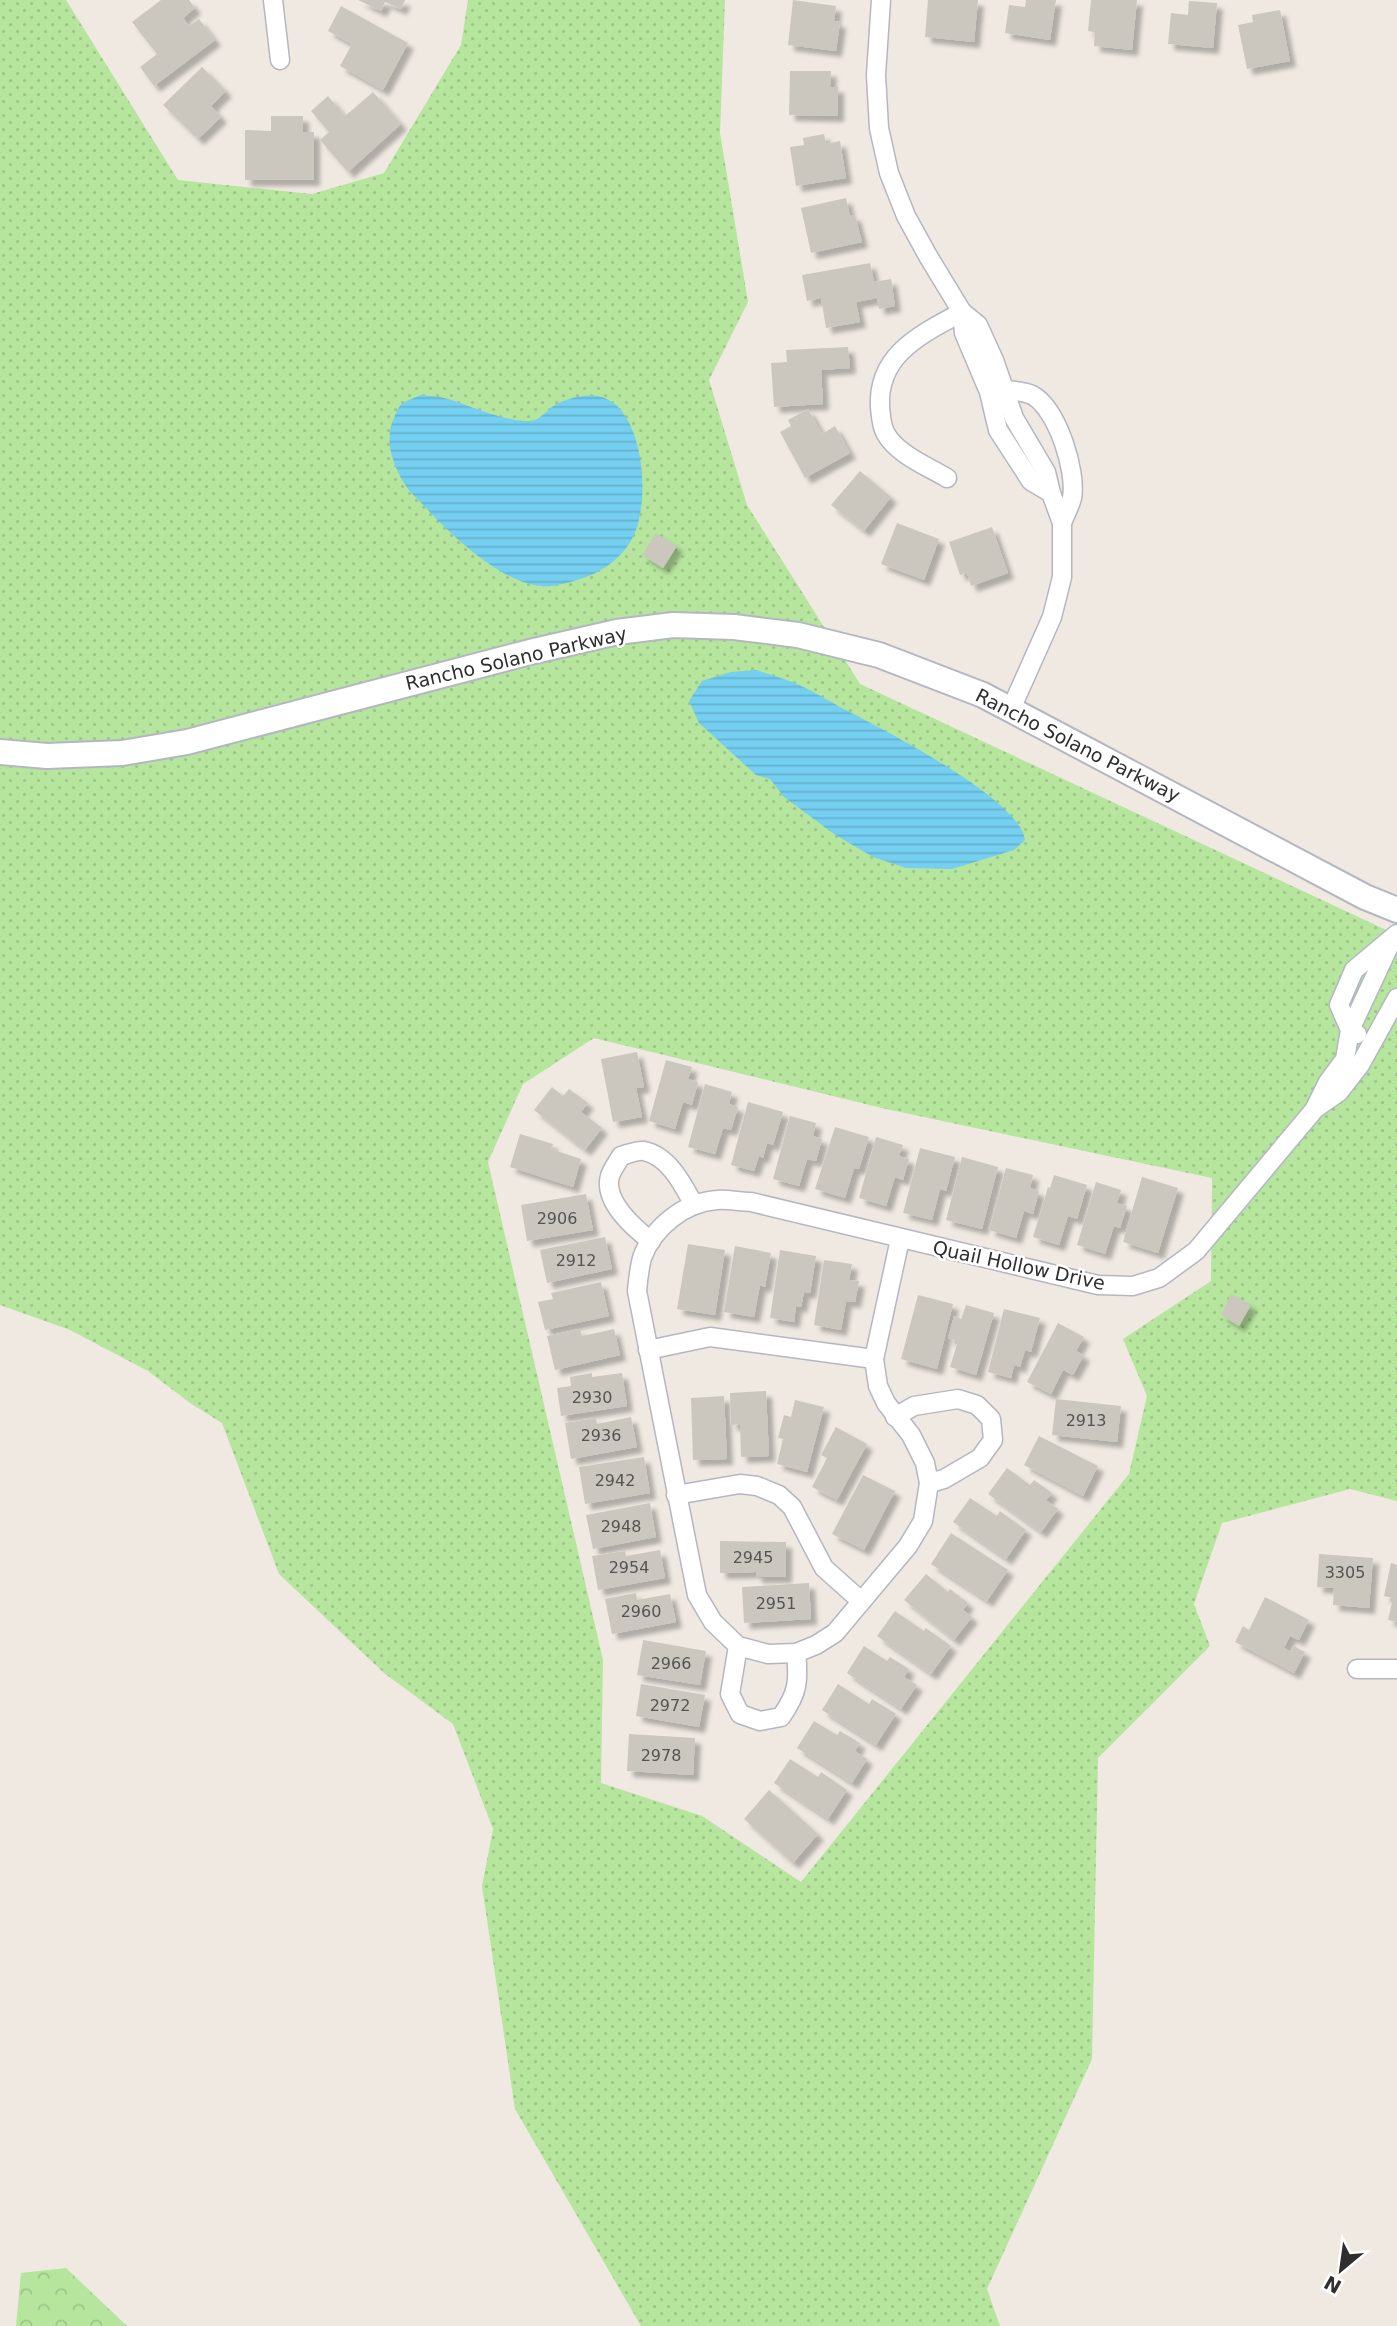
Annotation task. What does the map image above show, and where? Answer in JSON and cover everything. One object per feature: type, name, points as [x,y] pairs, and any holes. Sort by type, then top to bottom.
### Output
[{"type":"street","points":[[273,0],[280,60]]},
{"type":"street","points":[[881,0],[876,75],[879,128],[890,173],[906,216],[962,312],[978,325],[1014,418],[1046,471],[1062,523]]},
{"type":"street","points":[[947,478],[901,450],[886,434],[881,417],[879,392],[888,368],[905,346],[962,312]]},
{"type":"street","points":[[962,312],[964,333],[989,392],[998,430],[1031,481],[1051,494]]},
{"type":"street","points":[[1005,390],[1031,394],[1044,405],[1061,436],[1070,465],[1072,496],[1062,523],[1062,577],[1052,617],[1011,709]]},
{"type":"street","name":"Rancho Solano Parkway","points":[[0,752],[47,756],[122,753],[187,742],[530,652],[617,632],[673,625],[734,627],[798,635],[879,654],[983,695],[1365,898],[1397,911]]},
{"type":"street","name":"Quail Hollow Drive","points":[[738,1646],[713,1622],[697,1595],[636,1292],[642,1259],[651,1241],[669,1220],[694,1205],[718,1200],[751,1202],[1098,1285],[1133,1286],[1159,1278],[1196,1251],[1314,1110],[1328,1082],[1345,1059],[1350,1030],[1339,1006],[1354,970],[1395,935]]},
{"type":"street","name":"Quail Hollow Drive","points":[[1314,1110],[1339,1092],[1360,1065],[1397,999]]},
{"type":"street","points":[[1350,1030],[1372,1041]]},
{"type":"street","points":[[651,1241],[636,1230],[612,1198],[609,1177],[621,1156],[641,1150],[660,1157],[682,1183],[694,1205]]},
{"type":"street","points":[[796,1653],[799,1678],[793,1700],[781,1717],[760,1721],[740,1714],[730,1694],[738,1646],[768,1654],[796,1653],[816,1646],[835,1633],[908,1546],[923,1521],[929,1483],[925,1462],[911,1435],[895,1417],[878,1386],[874,1359],[900,1239]]},
{"type":"street","points":[[648,1350],[710,1337],[874,1359]]},
{"type":"street","points":[[895,1417],[914,1406],[958,1399],[977,1405],[992,1419],[993,1440],[980,1458],[944,1479],[929,1483]]},
{"type":"street","points":[[676,1494],[740,1484],[757,1486],[779,1495],[792,1507],[824,1568],[861,1601]]},
{"type":"street","points":[[1357,1669],[1397,1669]]},
{"type":"green space","points":[[0,0],[66,0],[178,180],[312,194],[384,173],[461,45],[468,0],[725,0],[720,133],[748,302],[709,380],[747,505],[860,684],[1397,935],[1397,1501],[1350,1489],[1222,1523],[1194,1604],[1210,1646],[1098,1758],[1092,2059],[987,2289],[1000,2326],[641,2326],[515,2109],[482,1886],[493,1829],[453,1724],[384,1673],[279,1574],[222,1423],[148,1371],[70,1330],[0,1305]],"holes":[[[594,1038],[886,1109],[1212,1178],[1211,1281],[1123,1339],[1147,1396],[1129,1474],[801,1882],[702,1816],[601,1783],[603,1660],[488,1162],[523,1084]]]},
{"type":"green space","points":[[66,2268],[127,2326],[16,2326],[21,2273]]},
{"type":"water","points":[[421,395],[445,398],[504,418],[526,421],[537,419],[552,407],[571,398],[594,396],[607,399],[620,409],[630,425],[641,466],[641,510],[629,544],[614,561],[595,573],[552,586],[518,580],[482,559],[450,532],[414,495],[396,467],[390,443],[391,426],[401,405]]},
{"type":"water","points":[[756,670],[810,690],[945,765],[999,804],[1017,823],[1025,840],[1014,850],[952,869],[906,868],[873,857],[834,834],[784,797],[770,779],[756,775],[699,723],[689,701],[702,681],[731,672]]},
{"type":"building","points":[[161,0],[189,0],[195,8],[183,18],[189,26],[199,19],[215,40],[154,86],[140,67],[157,54],[132,22]]},
{"type":"building","points":[[358,0],[405,0],[401,9],[385,2],[381,11]]},
{"type":"building","points":[[793,0],[836,6],[834,21],[840,22],[836,51],[788,45]]},
{"type":"building","points":[[928,0],[978,0],[974,42],[925,37]]},
{"type":"building","points":[[1026,0],[1056,0],[1050,40],[1005,33],[1009,5],[1025,7]]},
{"type":"building","points":[[1091,0],[1137,0],[1132,50],[1094,46],[1095,32],[1088,31]]},
{"type":"building","points":[[1189,1],[1217,3],[1213,48],[1168,44],[1171,13],[1188,15]]},
{"type":"building","points":[[341,6],[408,43],[383,90],[340,66],[352,44],[328,31]]},
{"type":"building","points":[[1280,10],[1290,61],[1247,69],[1238,25],[1253,22],[1252,15]]},
{"type":"building","points":[[202,67],[226,91],[211,106],[221,117],[198,139],[163,105]]},
{"type":"building","points":[[790,71],[831,71],[830,87],[838,87],[838,116],[789,115]]},
{"type":"building","points":[[373,92],[401,124],[348,172],[320,140],[329,132],[311,111],[328,96],[345,116]]},
{"type":"building","points":[[271,116],[303,116],[303,132],[314,132],[314,180],[245,180],[245,130],[271,131]]},
{"type":"building","points":[[824,134],[826,144],[840,141],[846,178],[796,186],[790,147],[804,145],[803,138]]},
{"type":"building","points":[[846,198],[850,216],[855,215],[862,242],[811,253],[801,208]]},
{"type":"building","points":[[870,263],[874,282],[891,279],[895,306],[879,309],[877,298],[856,302],[860,322],[826,328],[821,298],[807,301],[802,275]]},
{"type":"building","points":[[848,347],[850,368],[821,370],[823,404],[774,407],[771,363],[787,362],[786,350]]},
{"type":"building","points":[[808,409],[822,434],[835,426],[850,453],[805,478],[780,432],[791,426],[788,420]]},
{"type":"building","points":[[860,471],[891,497],[864,531],[831,505]]},
{"type":"building","points":[[897,523],[939,539],[924,580],[881,564]]},
{"type":"building","points":[[992,527],[1008,573],[971,586],[967,573],[960,575],[949,542]]},
{"type":"building","points":[[656,533],[677,546],[663,568],[642,555]]},
{"type":"building","points":[[637,1052],[644,1087],[636,1088],[642,1117],[613,1122],[601,1059]]},
{"type":"building","points":[[666,1060],[692,1067],[688,1079],[698,1082],[692,1105],[683,1102],[675,1129],[649,1121]]},
{"type":"building","points":[[705,1084],[732,1092],[729,1104],[738,1107],[731,1130],[723,1128],[715,1154],[688,1147]]},
{"type":"building","points":[[552,1087],[563,1096],[569,1089],[588,1103],[581,1112],[602,1128],[585,1150],[534,1110]]},
{"type":"building","points":[[748,1102],[783,1112],[773,1145],[767,1143],[763,1158],[759,1156],[754,1171],[731,1165]]},
{"type":"building","points":[[790,1116],[816,1123],[813,1136],[822,1139],[816,1161],[807,1159],[799,1186],[773,1179]]},
{"type":"building","points":[[835,1127],[869,1137],[859,1169],[854,1168],[845,1198],[815,1189]]},
{"type":"building","points":[[520,1134],[553,1144],[551,1149],[581,1159],[573,1187],[510,1167]]},
{"type":"building","points":[[876,1137],[903,1145],[899,1156],[909,1159],[903,1180],[895,1177],[886,1206],[859,1198]]},
{"type":"building","points":[[920,1148],[955,1157],[946,1191],[940,1189],[932,1220],[903,1213]]},
{"type":"building","points":[[962,1157],[998,1167],[982,1229],[946,1220]]},
{"type":"building","points":[[1006,1168],[1033,1175],[1030,1188],[1039,1191],[1033,1214],[1024,1211],[1016,1238],[989,1230]]},
{"type":"building","points":[[1054,1175],[1087,1185],[1077,1219],[1068,1216],[1059,1245],[1033,1237]]},
{"type":"building","points":[[1142,1177],[1178,1188],[1158,1253],[1123,1242]]},
{"type":"building","points":[[1096,1182],[1121,1190],[1117,1203],[1127,1206],[1120,1228],[1114,1226],[1105,1254],[1077,1245]]},
{"type":"building","points":[[586,1194],[593,1230],[527,1241],[521,1205]]},
{"type":"building","points":[[605,1237],[612,1269],[547,1283],[540,1250]]},
{"type":"building","points":[[688,1244],[725,1250],[715,1315],[677,1309]]},
{"type":"building","points":[[735,1246],[771,1253],[765,1287],[760,1285],[754,1317],[724,1312]]},
{"type":"building","points":[[780,1250],[816,1256],[810,1293],[804,1292],[801,1307],[796,1306],[794,1322],[770,1318]]},
{"type":"building","points":[[824,1260],[852,1264],[849,1280],[859,1281],[855,1302],[846,1301],[841,1330],[814,1325]]},
{"type":"building","points":[[601,1282],[609,1316],[545,1330],[538,1302],[553,1299],[551,1293]]},
{"type":"building","points":[[1231,1294],[1251,1305],[1239,1326],[1221,1315]]},
{"type":"building","points":[[918,1295],[953,1304],[937,1369],[901,1359]]},
{"type":"building","points":[[966,1305],[994,1313],[976,1375],[950,1367],[958,1341],[948,1338],[954,1316],[961,1319]]},
{"type":"building","points":[[1004,1309],[1040,1318],[1031,1352],[1025,1350],[1020,1367],[1014,1365],[1011,1378],[988,1372]]},
{"type":"building","points":[[1058,1323],[1084,1337],[1076,1351],[1084,1355],[1073,1375],[1063,1370],[1051,1394],[1027,1382]]},
{"type":"building","points":[[580,1329],[582,1336],[614,1329],[620,1355],[555,1370],[547,1336]]},
{"type":"building","points":[[592,1373],[592,1377],[622,1373],[627,1406],[561,1416],[557,1388],[571,1386],[570,1377]]},
{"type":"building","points":[[766,1391],[769,1456],[741,1457],[740,1424],[731,1425],[730,1393]]},
{"type":"building","points":[[724,1396],[727,1459],[693,1460],[691,1398]]},
{"type":"building","points":[[1056,1399],[1121,1406],[1117,1442],[1052,1435]]},
{"type":"building","points":[[795,1400],[824,1407],[807,1472],[777,1464],[783,1439],[778,1438],[784,1415],[791,1417]]},
{"type":"building","points":[[631,1417],[637,1447],[571,1459],[565,1423],[596,1418],[597,1424]]},
{"type":"building","points":[[836,1427],[867,1444],[837,1500],[812,1487],[827,1458],[821,1455]]},
{"type":"building","points":[[1039,1436],[1098,1466],[1083,1496],[1024,1465]]},
{"type":"building","points":[[644,1457],[650,1493],[585,1504],[579,1467]]},
{"type":"building","points":[[1007,1468],[1030,1485],[1034,1480],[1052,1493],[1046,1500],[1058,1509],[1041,1532],[988,1494]]},
{"type":"building","points":[[863,1475],[895,1491],[864,1550],[832,1534]]},
{"type":"building","points":[[970,1498],[997,1516],[1000,1511],[1026,1530],[1006,1559],[953,1522]]},
{"type":"building","points":[[650,1503],[656,1537],[593,1549],[586,1515]]},
{"type":"building","points":[[951,1533],[1008,1570],[987,1601],[931,1564]]},
{"type":"building","points":[[720,1541],[786,1542],[786,1577],[756,1577],[756,1572],[720,1573]]},
{"type":"building","points":[[660,1550],[665,1578],[598,1590],[592,1556],[625,1551],[626,1556]]},
{"type":"building","points":[[1319,1554],[1373,1558],[1369,1608],[1333,1605],[1334,1588],[1317,1587]]},
{"type":"building","points":[[1391,1563],[1397,1565],[1397,1622],[1388,1620],[1393,1598],[1384,1596]]},
{"type":"building","points":[[926,1574],[948,1592],[950,1589],[968,1603],[963,1610],[972,1617],[954,1640],[904,1600]]},
{"type":"building","points":[[809,1583],[811,1619],[744,1623],[742,1587]]},
{"type":"building","points":[[636,1593],[637,1600],[670,1594],[676,1622],[612,1634],[605,1599]]},
{"type":"building","points":[[1265,1597],[1309,1620],[1299,1640],[1290,1636],[1284,1648],[1291,1652],[1294,1646],[1305,1652],[1294,1673],[1235,1642],[1243,1626],[1249,1630]]},
{"type":"building","points":[[895,1611],[951,1646],[931,1674],[877,1636]]},
{"type":"building","points":[[643,1640],[706,1651],[700,1685],[637,1675]]},
{"type":"building","points":[[864,1646],[887,1661],[890,1657],[909,1669],[904,1677],[917,1685],[901,1709],[847,1673]]},
{"type":"building","points":[[641,1684],[705,1695],[699,1727],[636,1716]]},
{"type":"building","points":[[838,1684],[869,1704],[872,1699],[896,1714],[876,1745],[822,1710]]},
{"type":"building","points":[[814,1721],[837,1735],[840,1731],[860,1743],[855,1751],[867,1759],[852,1783],[797,1748]]},
{"type":"building","points":[[629,1734],[695,1738],[693,1775],[627,1771]]},
{"type":"building","points":[[790,1759],[818,1777],[821,1772],[847,1790],[828,1819],[774,1783]]},
{"type":"building","points":[[769,1790],[818,1834],[793,1863],[744,1819]]}]
